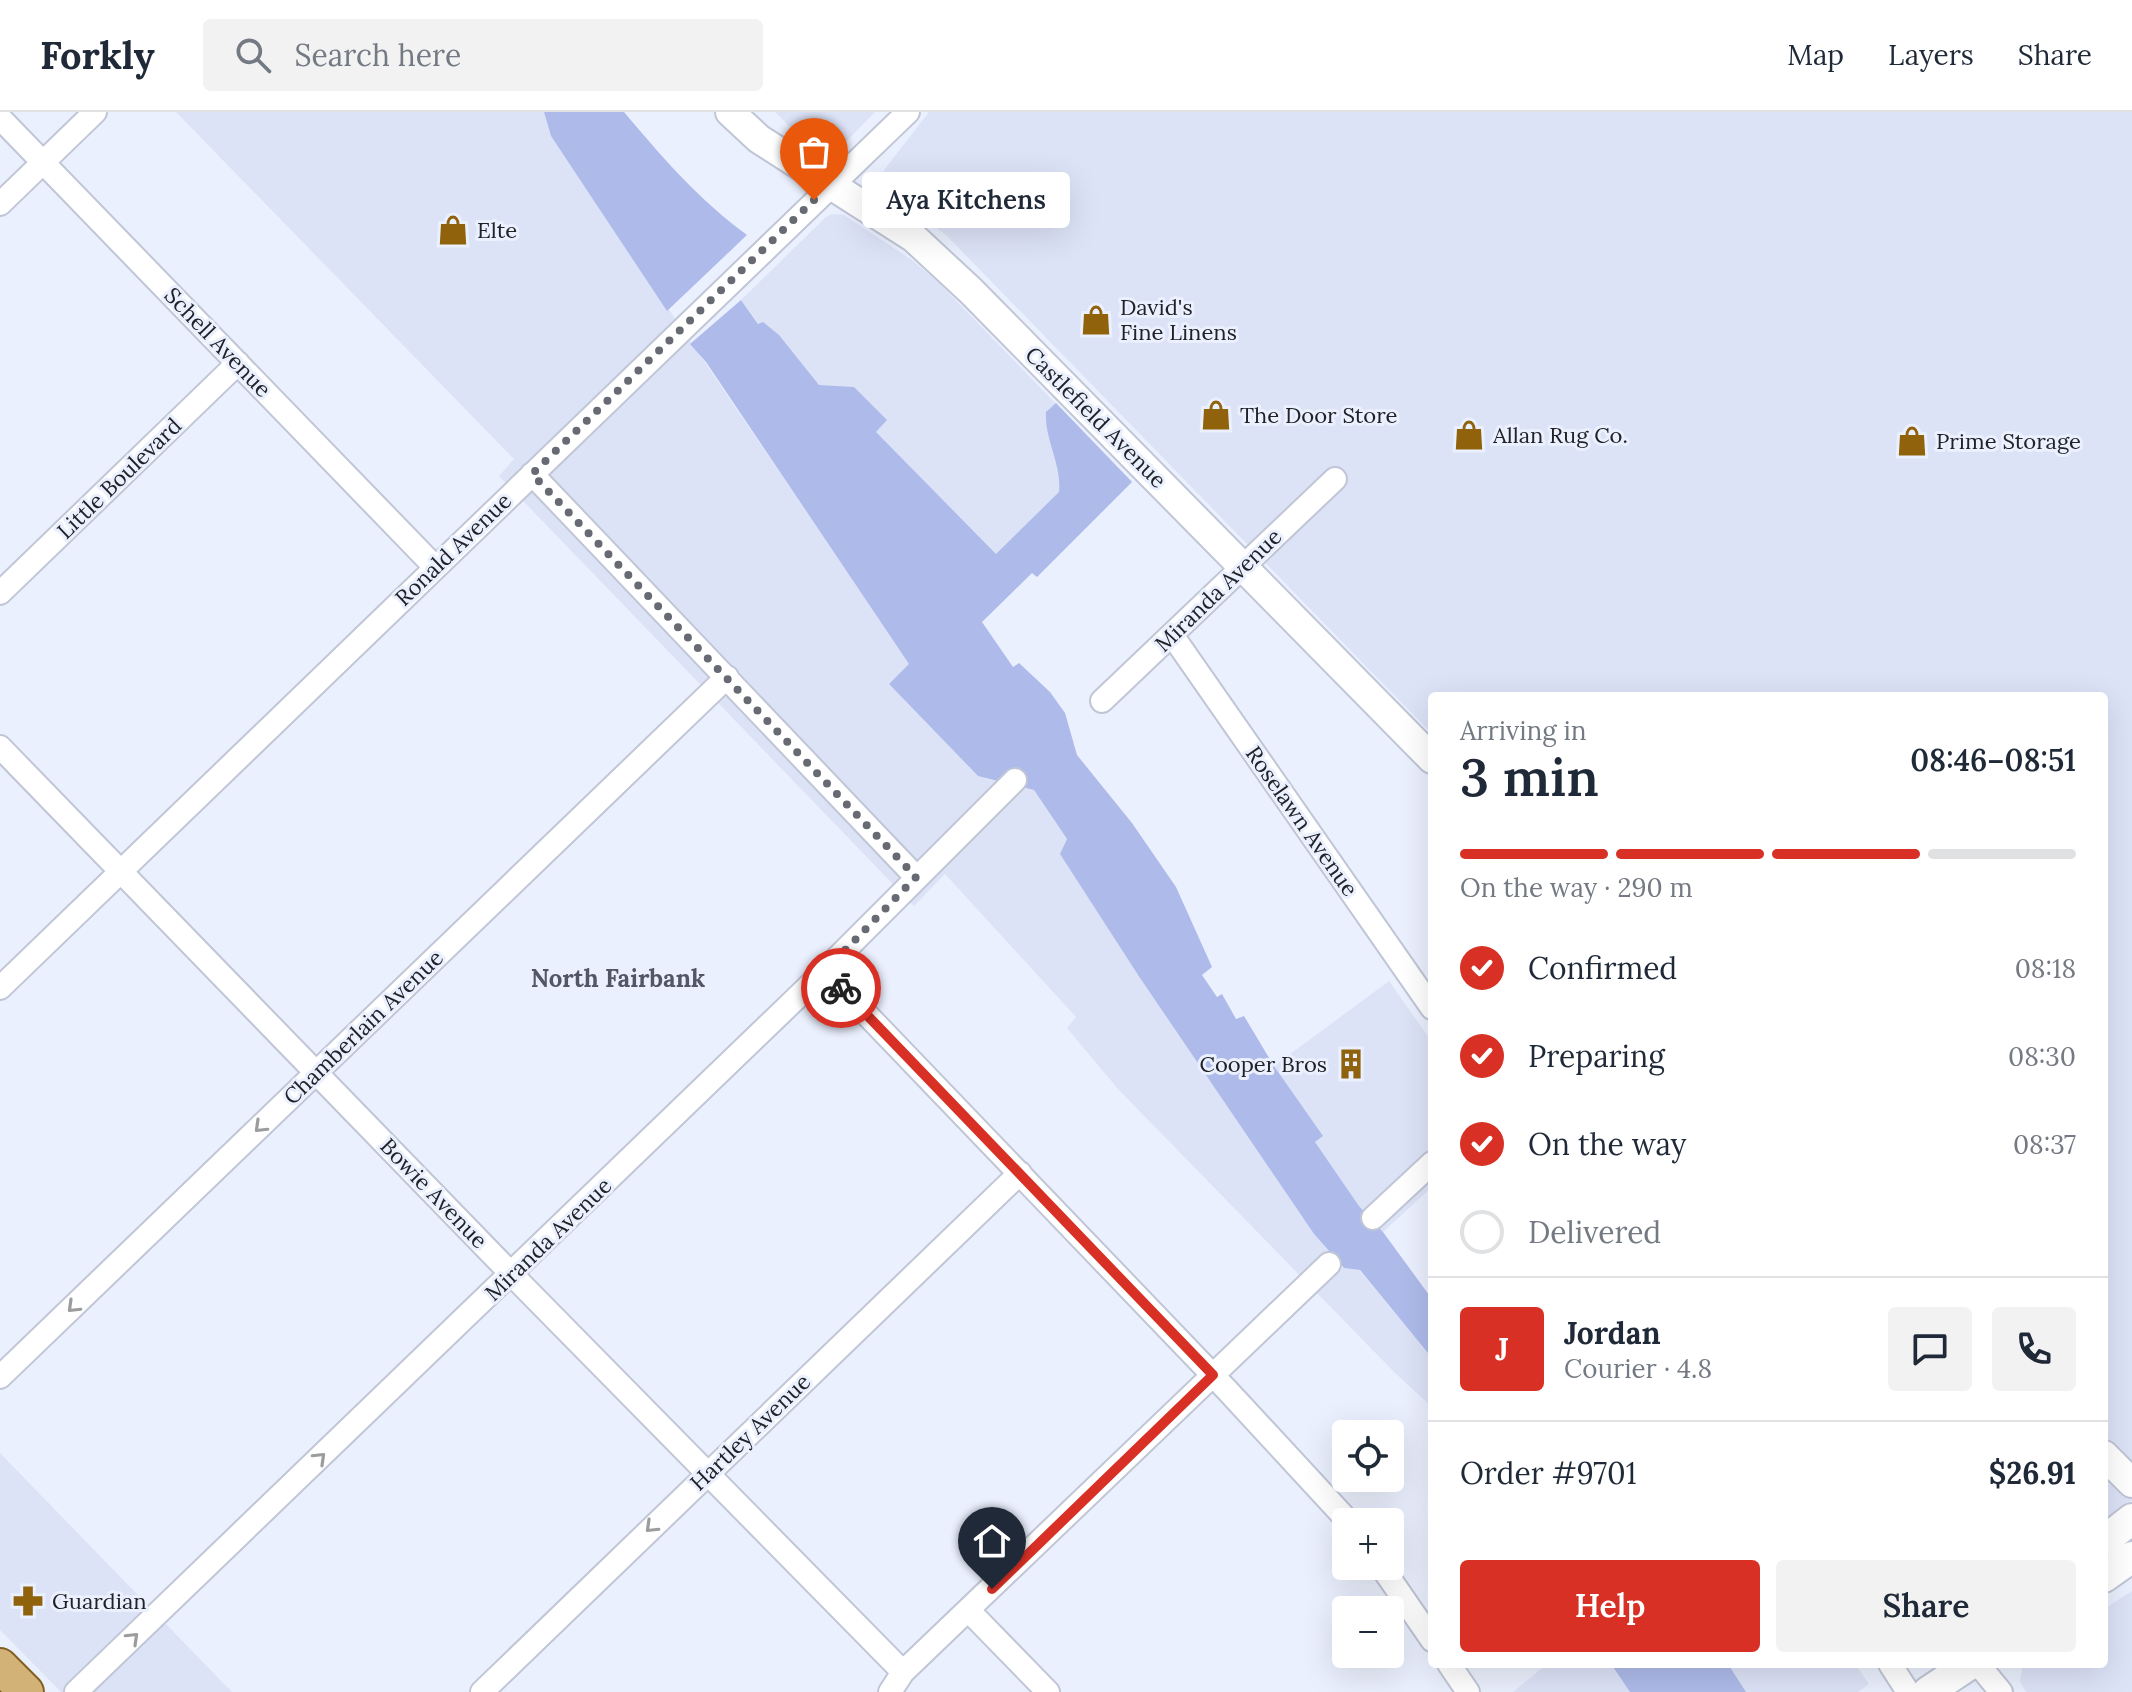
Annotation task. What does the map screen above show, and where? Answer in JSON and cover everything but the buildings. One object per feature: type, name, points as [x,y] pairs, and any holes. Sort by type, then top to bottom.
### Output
[{"type":"main road","points":[[2108,1538],[2132,1519]]},
{"type":"main road","points":[[2108,1574],[2132,1557]]},
{"type":"main road","points":[[0,1666],[26,1692]]},
{"type":"main road","points":[[1928,1692],[1964,1668]]},
{"type":"street","points":[[0,204],[95,112]]},
{"type":"street","name":"Castlefield Avenue","points":[[730,112],[759,139],[914,238],[971,291],[1428,755]]},
{"type":"street","name":"Ronald Avenue","points":[[0,988],[908,112]]},
{"type":"street","name":"Schell Avenue","points":[[0,118],[435,567]]},
{"type":"street","name":"Little Boulevard","points":[[0,593],[238,363]]},
{"type":"street","points":[[532,474],[916,877]]},
{"type":"street","name":"Miranda Avenue","points":[[1102,701],[1335,479]]},
{"type":"street","name":"Roselawn Avenue","points":[[1172,635],[1428,1002]]},
{"type":"street","name":"Chamberlain Avenue","points":[[0,1377],[727,677]]},
{"type":"street","name":"Bowie Avenue","points":[[0,747],[903,1672]]},
{"type":"street","name":"Miranda Avenue","points":[[76,1692],[825,971],[1015,780]]},
{"type":"street","points":[[825,971],[1213,1375],[1336,1508]]},
{"type":"street","points":[[1373,1218],[1428,1167]]},
{"type":"street","name":"Hartley Avenue","points":[[482,1692],[1020,1173]]},
{"type":"street","points":[[890,1692],[903,1672],[1329,1264]]},
{"type":"street","points":[[2108,1459],[2132,1483]]},
{"type":"street","points":[[1391,1580],[1428,1634]]},
{"type":"street","points":[[969,1611],[1048,1692]]},
{"type":"street","points":[[1452,1668],[1468,1692]]},
{"type":"street","points":[[1893,1668],[1908,1692]]},
{"type":"street","points":[[1981,1668],[2001,1692]]},
{"type":"shaded area","points":[[176,112],[544,112],[551,136],[910,664],[889,684],[978,776],[1034,790],[1067,839],[1061,854],[1140,978],[1314,1234],[1343,1268],[1359,1270],[1428,1353],[1428,1403],[1118,1089],[1067,1028],[1076,1017],[945,874],[914,906],[499,476],[514,459]]},
{"type":"shaded area","points":[[544,112],[624,112],[697,193],[747,235],[667,311],[551,136]]},
{"type":"shaded area","points":[[775,112],[875,112],[833,155],[811,148]]},
{"type":"shaded area","points":[[929,112],[2132,112],[2132,1500],[2108,1518],[2108,692],[1428,692],[1428,730],[947,236],[887,189],[882,181],[884,170]]},
{"type":"shaded area","points":[[832,214],[844,215],[912,260],[939,283],[1132,482],[1037,577],[1032,573],[981,622],[741,300]]},
{"type":"shaded area","points":[[741,300],[758,324],[763,322],[779,335],[819,385],[854,387],[887,420],[876,432],[996,554],[1059,492],[1058,471],[1046,422],[1046,412],[1056,403],[1132,482],[1037,577],[1032,573],[982,622],[1013,667],[1019,663],[1050,692],[1065,713],[1077,755],[1132,823],[1176,887],[1212,967],[1202,975],[1217,997],[1222,994],[1236,1019],[1244,1016],[1274,1066],[1323,1136],[1315,1142],[1359,1206],[1383,1232],[1428,1294],[1428,1353],[1360,1270],[1344,1268],[1314,1234],[1060,854],[1067,839],[1034,790],[978,776],[889,684],[909,664],[706,362],[690,344]]},
{"type":"shaded area","points":[[1389,981],[1428,1036],[1428,1191],[1383,1232],[1359,1206],[1314,1142],[1322,1137],[1274,1066]]},
{"type":"shaded area","points":[[0,1453],[232,1692],[61,1692],[0,1630]]},
{"type":"shaded area","points":[[2132,1591],[2132,1692],[2027,1692],[2020,1681],[2022,1668],[2108,1668],[2108,1606]]},
{"type":"shaded area","points":[[1542,1668],[1614,1668],[1630,1692],[1513,1692]]},
{"type":"shaded area","points":[[1614,1668],[1731,1668],[1746,1692],[1630,1692]]},
{"type":"shaded area","points":[[1731,1668],[1858,1668],[1869,1684],[1858,1692],[1746,1692]]},
{"type":"way so far","points":[[814,200],[532,474],[916,877],[825,971],[841,988]]},
{"type":"place","name":"Aya Kitchens","points":[[814,200]]},
{"type":"place","name":"Elte","points":[[453,230]]},
{"type":"place","name":"David's Fine Linens","points":[[1096,320]]},
{"type":"place","name":"The Door Store","points":[[1216,415]]},
{"type":"place","name":"Allan Rug Co.","points":[[1469,435]]},
{"type":"place","name":"Prime Storage","points":[[1912,441]]},
{"type":"place","name":"Cooper Bros","points":[[1351,1064]]},
{"type":"place","name":"Guardian","points":[[28,1601]]},
{"type":"district","name":"North Fairbank","points":[[618,978]]},
{"type":"route","points":[[841,988],[1213,1375],[992,1589]]}]
